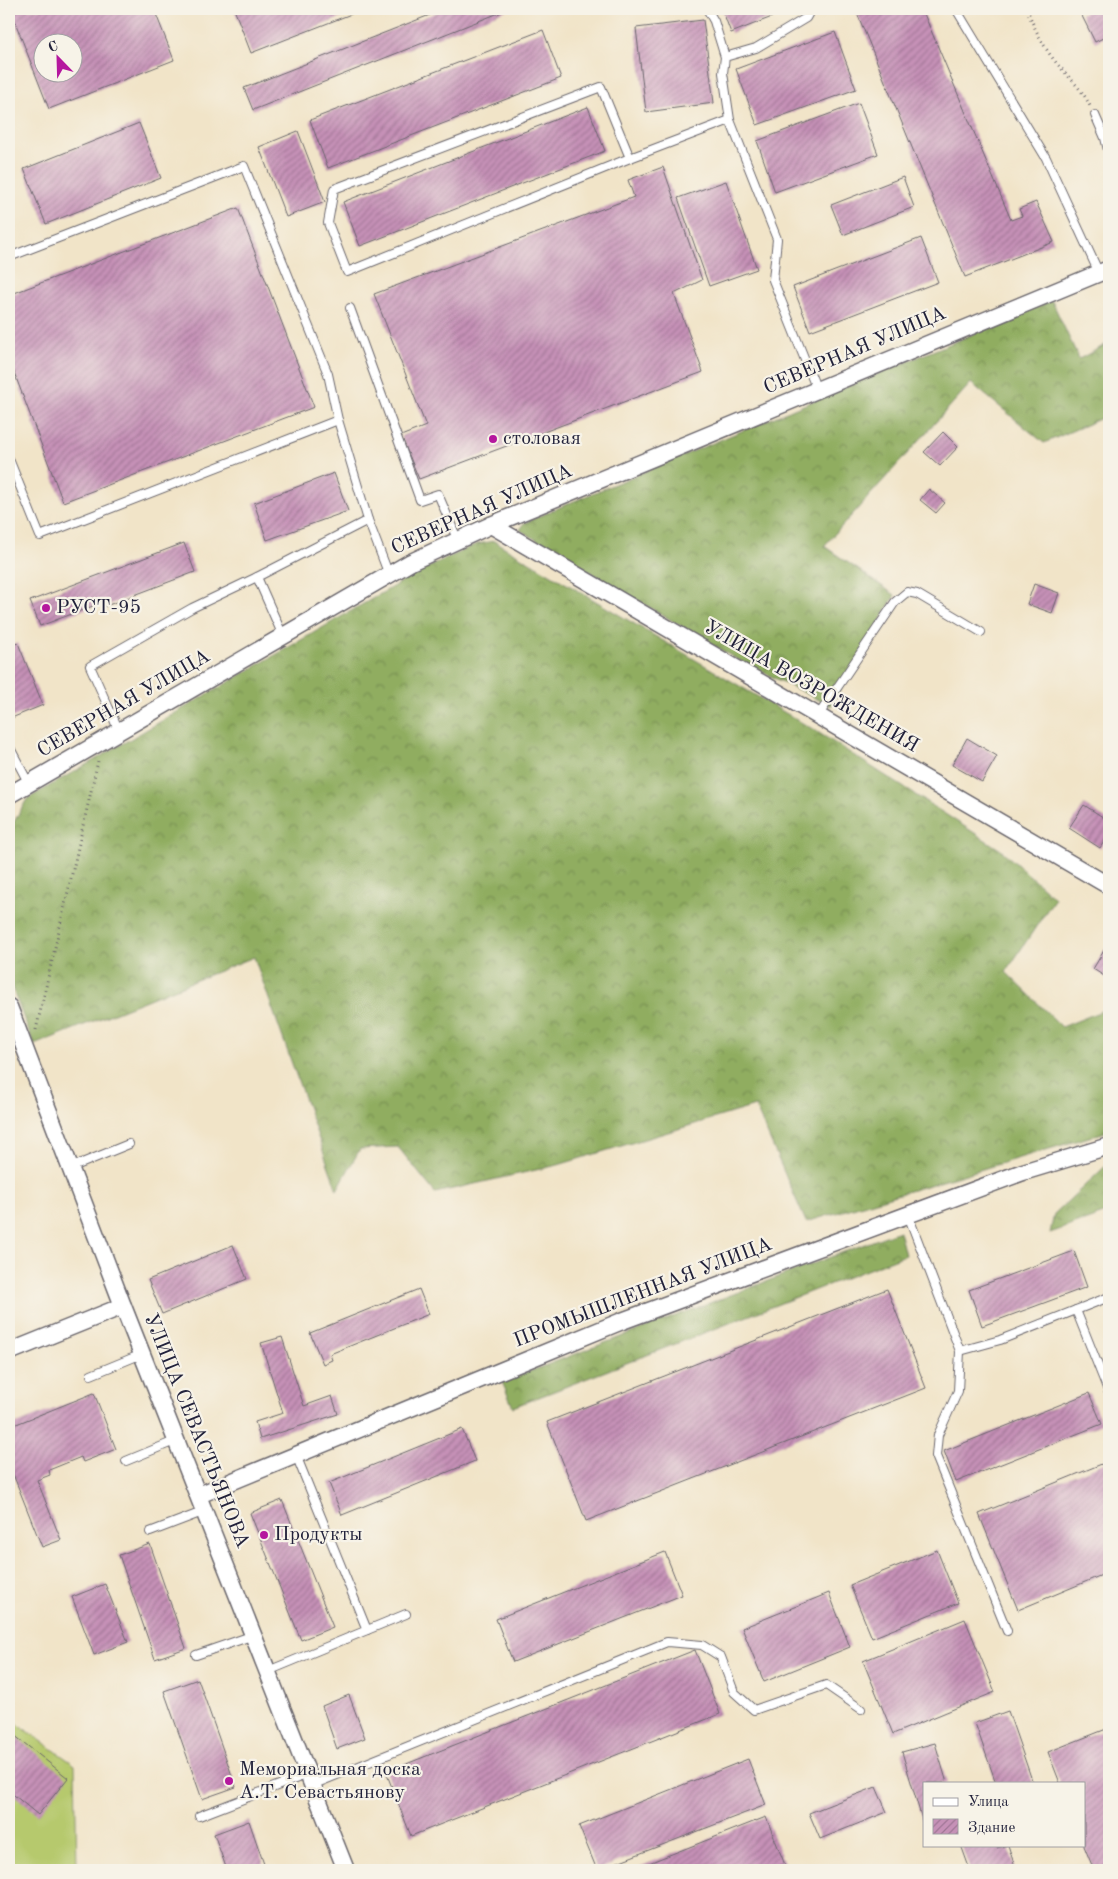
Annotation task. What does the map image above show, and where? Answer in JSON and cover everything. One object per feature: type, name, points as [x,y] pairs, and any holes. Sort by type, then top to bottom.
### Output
[{"type":"street","name":"СЕВЕРНАЯ УЛИЦА","points":[[9,795],[412,562],[492,525],[1104,271]]},
{"type":"street","name":"УЛИЦА ВОЗРОЖДЕНИЯ","points":[[492,525],[1109,886]]},
{"type":"street","name":"УЛИЦА СЕВАСТЬЯНОВА","points":[[9,1007],[19,1040],[346,1870]]},
{"type":"street","name":"ПРОМЫШЛЕННАЯ УЛИЦА","points":[[199,1495],[622,1321],[1023,1172],[1109,1146]]},
{"type":"street","points":[[9,1352],[123,1306]]},
{"type":"lane","points":[[707,9],[714,21],[725,56],[723,73],[730,120],[777,239],[773,280],[817,390]]},
{"type":"lane","points":[[725,56],[756,48],[806,18],[811,9]]},
{"type":"lane","points":[[956,9],[1046,158],[1104,271]]},
{"type":"lane","points":[[630,158],[601,87],[334,189],[328,223],[347,272],[630,158],[730,120]]},
{"type":"lane","points":[[1095,115],[1105,138],[1109,154]]},
{"type":"lane","points":[[9,257],[244,166],[328,374],[338,420],[368,520],[390,575]]},
{"type":"lane","points":[[350,308],[420,500],[438,494],[458,541]]},
{"type":"lane","points":[[9,459],[40,536],[338,420]]},
{"type":"lane","points":[[119,731],[90,666],[192,608],[368,520]]},
{"type":"lane","points":[[256,577],[283,636]]},
{"type":"lane","points":[[818,716],[895,602],[907,592],[917,594],[981,632]]},
{"type":"lane","points":[[9,746],[29,784]]},
{"type":"lane","points":[[70,1168],[129,1144]]},
{"type":"lane","points":[[908,1215],[960,1351],[958,1391],[938,1435],[936,1456],[1007,1631]]},
{"type":"lane","points":[[960,1351],[1000,1340],[1109,1297]]},
{"type":"lane","points":[[1076,1310],[1109,1394]]},
{"type":"lane","points":[[92,1375],[142,1354]]},
{"type":"lane","points":[[126,1461],[177,1440]]},
{"type":"lane","points":[[296,1455],[367,1630]]},
{"type":"lane","points":[[150,1532],[205,1511]]},
{"type":"lane","points":[[268,1671],[406,1614]]},
{"type":"lane","points":[[196,1655],[254,1635]]},
{"type":"lane","points":[[199,1816],[310,1780],[667,1642],[702,1645],[721,1657],[734,1692],[754,1710],[826,1685],[861,1708]]},
{"type":"path","points":[[1027,9],[1037,34],[1053,58],[1084,93],[1095,115]]},
{"type":"path","points":[[19,1040],[35,1034],[103,741]]},
{"type":"green space","points":[[1052,301],[1079,359],[1109,343],[1109,415],[1044,443],[971,383],[824,546],[895,595],[831,706],[736,659],[520,530],[524,523],[567,504]]},
{"type":"green space","points":[[494,541],[816,731],[1001,850],[1055,898],[1006,972],[1062,1027],[1109,1008],[1109,1131],[806,1222],[755,1106],[558,1165],[435,1193],[398,1147],[360,1149],[337,1190],[254,957],[34,1045],[9,980],[9,831],[27,799],[420,571],[477,544]]},
{"type":"green space","points":[[1109,1163],[1109,1212],[1050,1233],[1054,1214]]},
{"type":"green space","points":[[899,1231],[905,1255],[513,1407],[502,1382]]},
{"type":"green space","points":[[9,1718],[75,1765],[77,1870],[9,1870]]},
{"type":"building","points":[[10,9],[154,9],[174,60],[49,109],[38,82],[82,82],[82,32],[32,32],[32,65]]},
{"type":"building","points":[[234,9],[364,9],[251,53]]},
{"type":"building","points":[[445,9],[509,9],[253,110],[244,88]]},
{"type":"building","points":[[722,9],[768,9],[772,17],[731,33]]},
{"type":"building","points":[[868,9],[922,9],[1011,220],[1022,216],[1019,209],[1036,202],[1054,242],[965,277],[857,13]]},
{"type":"building","points":[[1092,9],[1108,9],[1109,11],[1109,35],[1095,42],[1081,14]]},
{"type":"building","points":[[703,20],[714,103],[646,112],[636,28]]},
{"type":"building","points":[[543,30],[561,78],[328,168],[310,120]]},
{"type":"building","points":[[835,32],[856,89],[757,125],[736,69]]},
{"type":"building","points":[[859,103],[878,154],[775,192],[757,141]]},
{"type":"building","points":[[588,107],[605,151],[360,246],[343,202]]},
{"type":"building","points":[[139,123],[161,178],[46,224],[24,169]]},
{"type":"building","points":[[298,131],[325,202],[286,217],[259,147]]},
{"type":"building","points":[[663,167],[702,280],[674,294],[703,372],[419,479],[401,436],[426,426],[374,294],[634,197],[628,180]]},
{"type":"building","points":[[903,177],[914,207],[843,235],[831,205]]},
{"type":"building","points":[[726,181],[757,269],[709,286],[678,198]]},
{"type":"building","points":[[238,208],[314,407],[63,502],[9,359],[9,295]]},
{"type":"building","points":[[921,238],[938,282],[810,331],[793,287]]},
{"type":"building","points":[[943,432],[958,447],[940,466],[924,452]]},
{"type":"building","points":[[334,473],[348,511],[267,540],[254,503]]},
{"type":"building","points":[[929,489],[945,503],[936,513],[920,500]]},
{"type":"building","points":[[184,543],[195,572],[103,607],[101,603],[40,626],[30,601]]},
{"type":"building","points":[[1034,584],[1059,593],[1052,613],[1027,604]]},
{"type":"building","points":[[18,643],[43,705],[9,719],[9,646]]},
{"type":"building","points":[[967,738],[997,756],[982,782],[952,765]]},
{"type":"building","points":[[1084,805],[1109,821],[1109,834],[1100,848],[1069,828]]},
{"type":"building","points":[[1109,942],[1109,979],[1093,969]]},
{"type":"building","points":[[233,1245],[247,1279],[162,1314],[148,1280]]},
{"type":"building","points":[[1074,1251],[1087,1287],[982,1326],[969,1290]]},
{"type":"building","points":[[419,1289],[429,1314],[330,1354],[332,1360],[323,1364],[310,1333]]},
{"type":"building","points":[[887,1289],[926,1388],[586,1521],[547,1422]]},
{"type":"building","points":[[282,1337],[304,1406],[332,1396],[338,1414],[260,1439],[255,1422],[283,1413],[261,1343]]},
{"type":"building","points":[[94,1393],[116,1449],[83,1462],[81,1457],[49,1470],[50,1475],[37,1480],[61,1540],[42,1547],[9,1464],[9,1427]]},
{"type":"building","points":[[1089,1393],[1102,1424],[956,1482],[944,1451]]},
{"type":"building","points":[[462,1429],[475,1461],[342,1515],[329,1483]]},
{"type":"building","points":[[1109,1461],[1109,1572],[1018,1610],[979,1514]]},
{"type":"building","points":[[282,1500],[333,1627],[301,1640],[250,1513]]},
{"type":"building","points":[[150,1544],[186,1648],[155,1659],[119,1555]]},
{"type":"building","points":[[937,1550],[958,1603],[872,1638],[850,1585]]},
{"type":"building","points":[[665,1552],[682,1595],[513,1662],[496,1619]]},
{"type":"building","points":[[105,1584],[128,1642],[94,1655],[72,1597]]},
{"type":"building","points":[[829,1593],[850,1647],[764,1682],[742,1628]]},
{"type":"building","points":[[965,1619],[995,1692],[893,1734],[863,1661]]},
{"type":"building","points":[[695,1650],[720,1714],[411,1836],[386,1772]]},
{"type":"building","points":[[198,1679],[236,1787],[202,1799],[164,1691]]},
{"type":"building","points":[[349,1695],[365,1738],[337,1749],[322,1706]]},
{"type":"building","points":[[1008,1711],[1033,1782],[996,1782],[975,1723]]},
{"type":"building","points":[[1109,1728],[1109,1870],[1094,1870],[1084,1846],[1086,1846],[1086,1782],[1060,1782],[1048,1752]]},
{"type":"building","points":[[9,1731],[68,1778],[38,1815],[9,1791]]},
{"type":"building","points":[[935,1743],[947,1782],[923,1782],[923,1823],[902,1752]]},
{"type":"building","points":[[748,1759],[766,1805],[597,1870],[579,1826]]},
{"type":"building","points":[[876,1787],[887,1812],[820,1839],[809,1813]]},
{"type":"building","points":[[766,1817],[787,1870],[631,1870]]},
{"type":"building","points":[[249,1821],[266,1870],[227,1870],[214,1834]]},
{"type":"building","points":[[961,1846],[996,1846],[997,1848],[1008,1846],[1016,1870],[970,1870]]},
{"type":"place","name":"столовая","points":[[493,439]]},
{"type":"place","name":"РУСТ-95","points":[[46,608]]},
{"type":"place","name":"Продукты","points":[[264,1535]]},
{"type":"place","name":"Мемориальная доска А.Т. Севастьянову","points":[[229,1781]]}]
